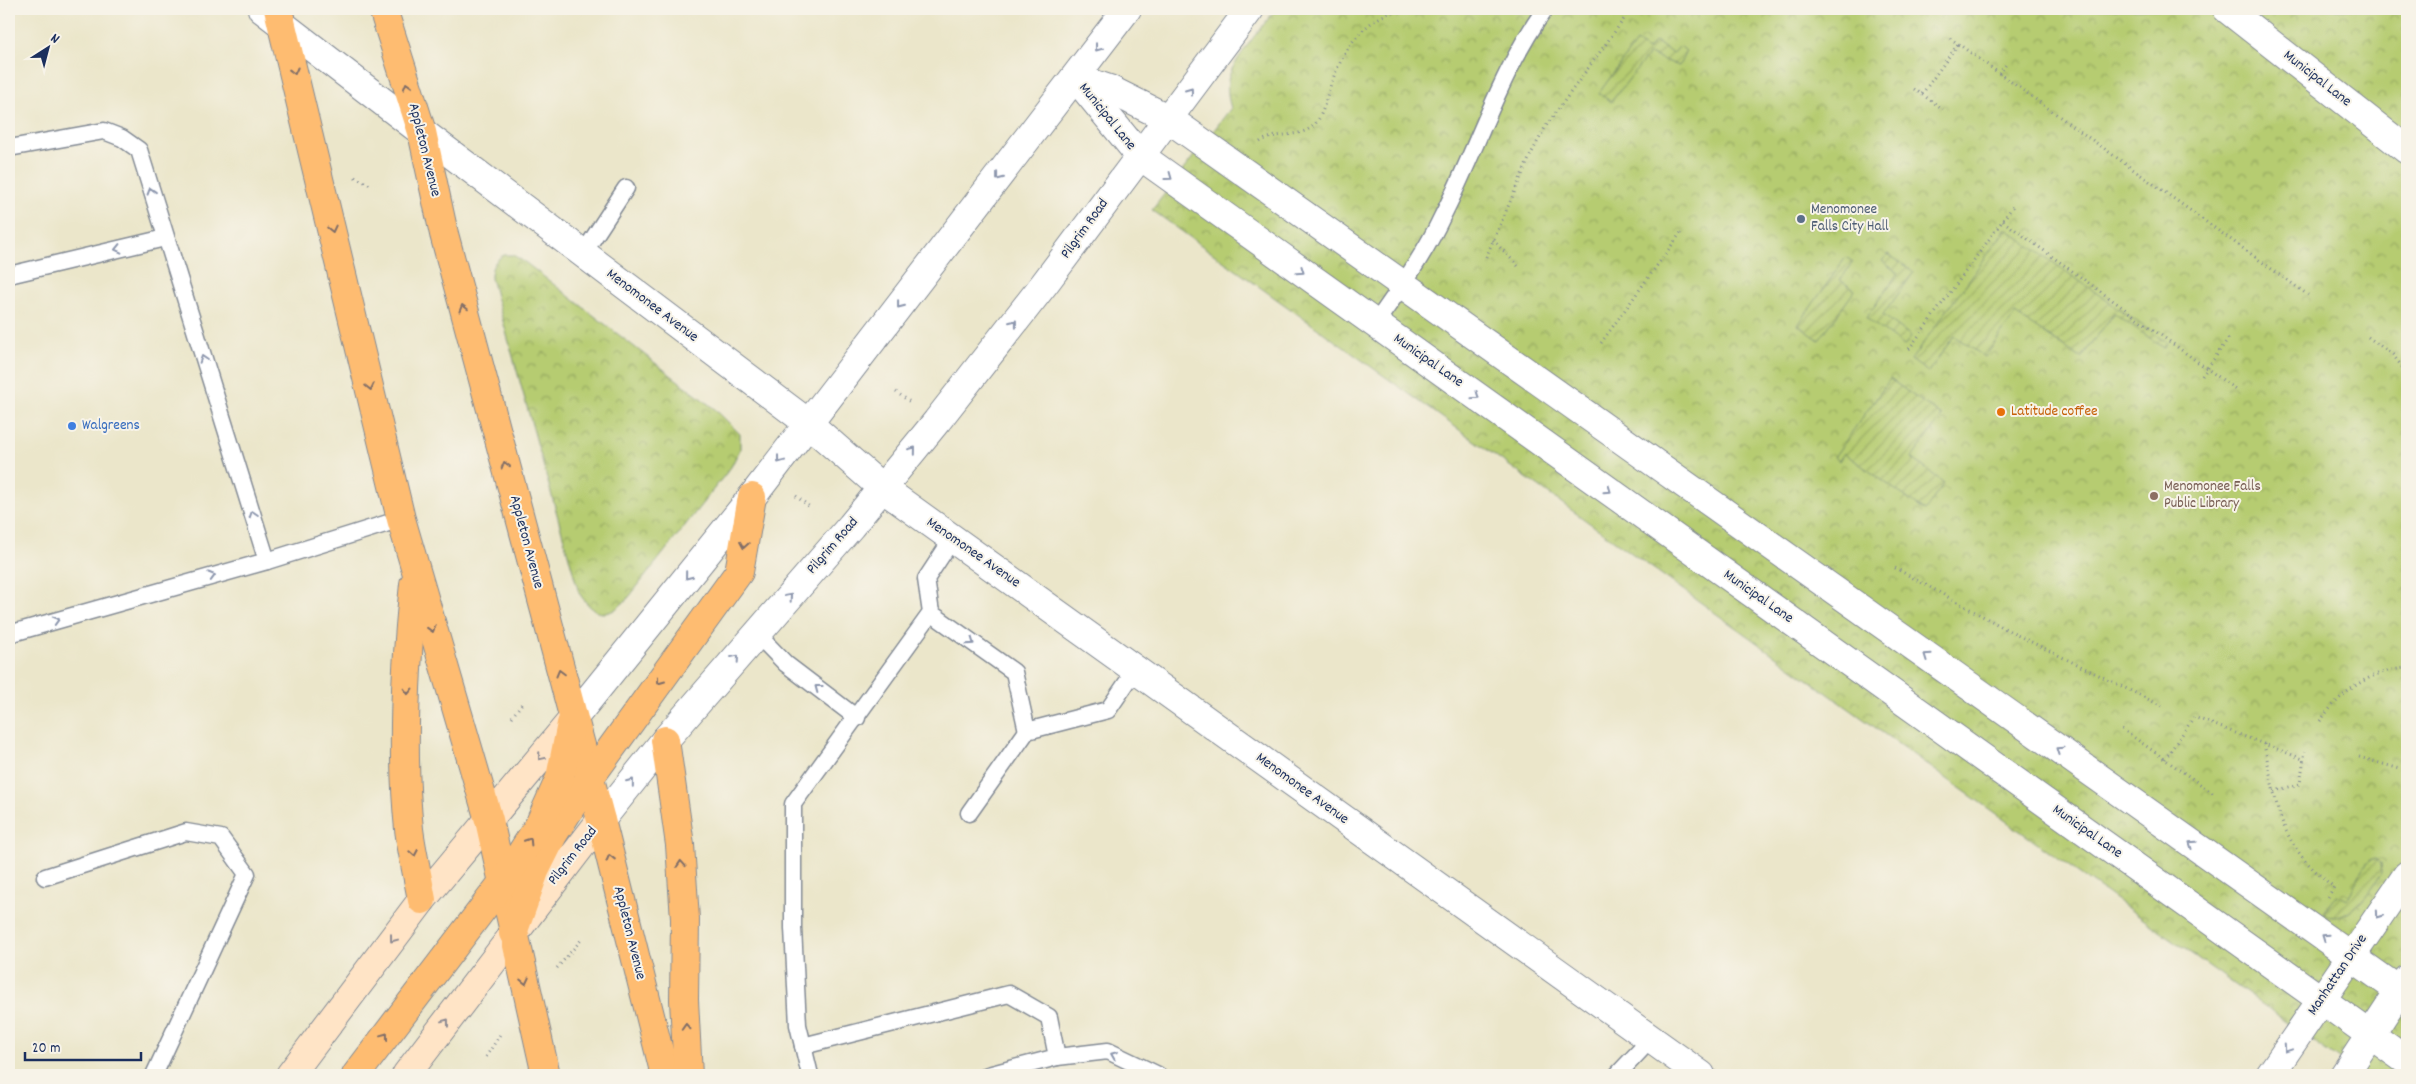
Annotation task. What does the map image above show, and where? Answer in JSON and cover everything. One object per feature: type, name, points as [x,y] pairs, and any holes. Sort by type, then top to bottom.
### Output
[{"type":"main road","name":"Appleton Avenue","points":[[384,9],[422,132],[444,234],[572,720],[601,820],[665,1075]]},
{"type":"main road","points":[[274,14],[401,520],[489,820],[546,1075]]},
{"type":"main road","points":[[513,933],[535,871],[553,835],[589,779],[739,572],[752,497]]},
{"type":"main road","points":[[416,572],[409,634],[406,765],[409,830],[422,900]]},
{"type":"main road","points":[[290,1075],[422,900],[572,720]]},
{"type":"main road","points":[[356,1075],[502,882],[539,825],[556,786],[572,720]]},
{"type":"main road","points":[[665,740],[680,845],[685,919],[684,1000],[688,1075]]},
{"type":"main road","name":"Pilgrim Road","points":[[406,1075],[601,820]]},
{"type":"street","points":[[572,720],[752,497],[1128,9]]},
{"type":"street","name":"Pilgrim Road","points":[[601,820],[665,740],[882,488],[1045,284],[1139,155],[1250,9]]},
{"type":"street","name":"Municipal Lane","points":[[2227,9],[2407,150]]},
{"type":"street","name":"Menomonee Avenue","points":[[274,14],[422,132],[808,423],[882,488],[1701,1075]]},
{"type":"street","name":"Municipal Lane","points":[[1076,78],[1109,89],[1168,119],[2351,956],[2405,989]]},
{"type":"street","name":"Municipal Lane","points":[[1076,78],[1139,155],[2407,1061]]},
{"type":"street","name":"Manhattan Drive","points":[[2270,1075],[2407,875]]},
{"type":"street","points":[[2344,1075],[2405,989]]},
{"type":"lane","points":[[1375,324],[1423,254],[1443,217],[1510,63],[1545,9]]},
{"type":"lane","points":[[9,148],[104,131],[122,138],[139,150],[267,560]]},
{"type":"lane","points":[[583,254],[626,188]]},
{"type":"lane","points":[[9,275],[165,238]]},
{"type":"lane","points":[[9,634],[401,520]]},
{"type":"lane","points":[[810,1075],[798,1025],[793,928],[793,804],[931,614],[926,579],[953,538]]},
{"type":"lane","points":[[931,614],[1014,672],[1027,731]]},
{"type":"lane","points":[[757,634],[786,664],[857,718]]},
{"type":"lane","points":[[969,812],[1027,731],[1108,710],[1136,669]]},
{"type":"lane","points":[[45,877],[186,832],[221,838],[247,874],[154,1075]]},
{"type":"lane","points":[[803,1046],[1009,994],[1049,1016],[1057,1057]]},
{"type":"lane","points":[[1617,1075],[1651,1039]]},
{"type":"lane","points":[[988,1075],[1057,1057],[1108,1051],[1158,1075]]},
{"type":"path","points":[[1259,143],[1273,136],[1290,135],[1314,125],[1322,112],[1336,70],[1358,35],[1370,23],[1386,14],[1403,9]]},
{"type":"path","points":[[1486,257],[1530,154],[1546,126],[1624,19]]},
{"type":"path","points":[[1950,38],[2308,295]]},
{"type":"path","points":[[1922,94],[1958,44]]},
{"type":"path","points":[[1999,74],[2007,63]]},
{"type":"path","points":[[1914,88],[1943,109]]},
{"type":"path","points":[[354,176],[372,186]]},
{"type":"path","points":[[1909,349],[2014,205]]},
{"type":"path","points":[[2003,221],[2238,391]]},
{"type":"path","points":[[1601,343],[1682,231]]},
{"type":"path","points":[[1493,240],[1518,266]]},
{"type":"path","points":[[2202,376],[2230,336]]},
{"type":"path","points":[[2368,337],[2393,355],[2407,373]]},
{"type":"path","points":[[896,392],[914,405]]},
{"type":"path","points":[[795,496],[811,508]]},
{"type":"path","points":[[1895,568],[2017,635],[2129,692],[2162,706]]},
{"type":"path","points":[[2320,722],[2331,707],[2361,682],[2382,672],[2407,668]]},
{"type":"path","points":[[512,717],[523,702]]},
{"type":"path","points":[[2165,759],[2194,717],[2303,759]]},
{"type":"path","points":[[2122,728],[2214,794]]},
{"type":"path","points":[[2264,744],[2277,812],[2287,835],[2301,857],[2334,887],[2325,901]]},
{"type":"path","points":[[2274,791],[2300,784],[2305,751]]},
{"type":"path","points":[[2359,757],[2407,771]]},
{"type":"path","points":[[555,970],[581,940]]},
{"type":"path","points":[[486,1057],[503,1030]]},
{"type":"green space","points":[[1276,9],[2407,9],[2407,1075],[2361,1075],[1152,210],[1231,108],[1228,98],[1230,73],[1256,34]]},
{"type":"green space","points":[[1655,41],[1673,54],[1680,46],[1686,51],[1679,66],[1649,54],[1611,102],[1599,93],[1636,42],[1648,50]]},
{"type":"green space","points":[[2006,229],[2167,343],[2164,348],[2114,313],[2081,358],[2015,314],[1985,357],[1954,336],[1928,372],[1911,360]]},
{"type":"green space","points":[[1888,254],[1914,272],[1883,315],[1911,336],[1904,346],[1866,318],[1898,273],[1882,261]]},
{"type":"green space","points":[[504,255],[513,255],[526,263],[716,410],[740,434],[740,449],[731,467],[629,597],[615,610],[602,613],[597,611],[579,593],[491,278],[494,265]]},
{"type":"green space","points":[[1846,257],[1853,262],[1840,280],[1855,290],[1819,340],[1798,325]]},
{"type":"green space","points":[[1890,379],[1942,416],[1912,458],[1944,483],[1925,511],[1844,453],[1839,461],[1834,457]]},
{"type":"green space","points":[[2371,859],[2377,859],[2381,863],[2382,873],[2365,897],[2351,911],[2343,915],[2323,914],[2336,895],[2347,900],[2367,862]]},
{"type":"place","name":"Menomonee Falls City Hall","points":[[1801,219]]},
{"type":"place","name":"Latitude coffee","points":[[2001,412]]},
{"type":"place","name":"Walgreens","points":[[72,426]]},
{"type":"place","name":"Menomonee Falls Public Library","points":[[2154,496]]}]
